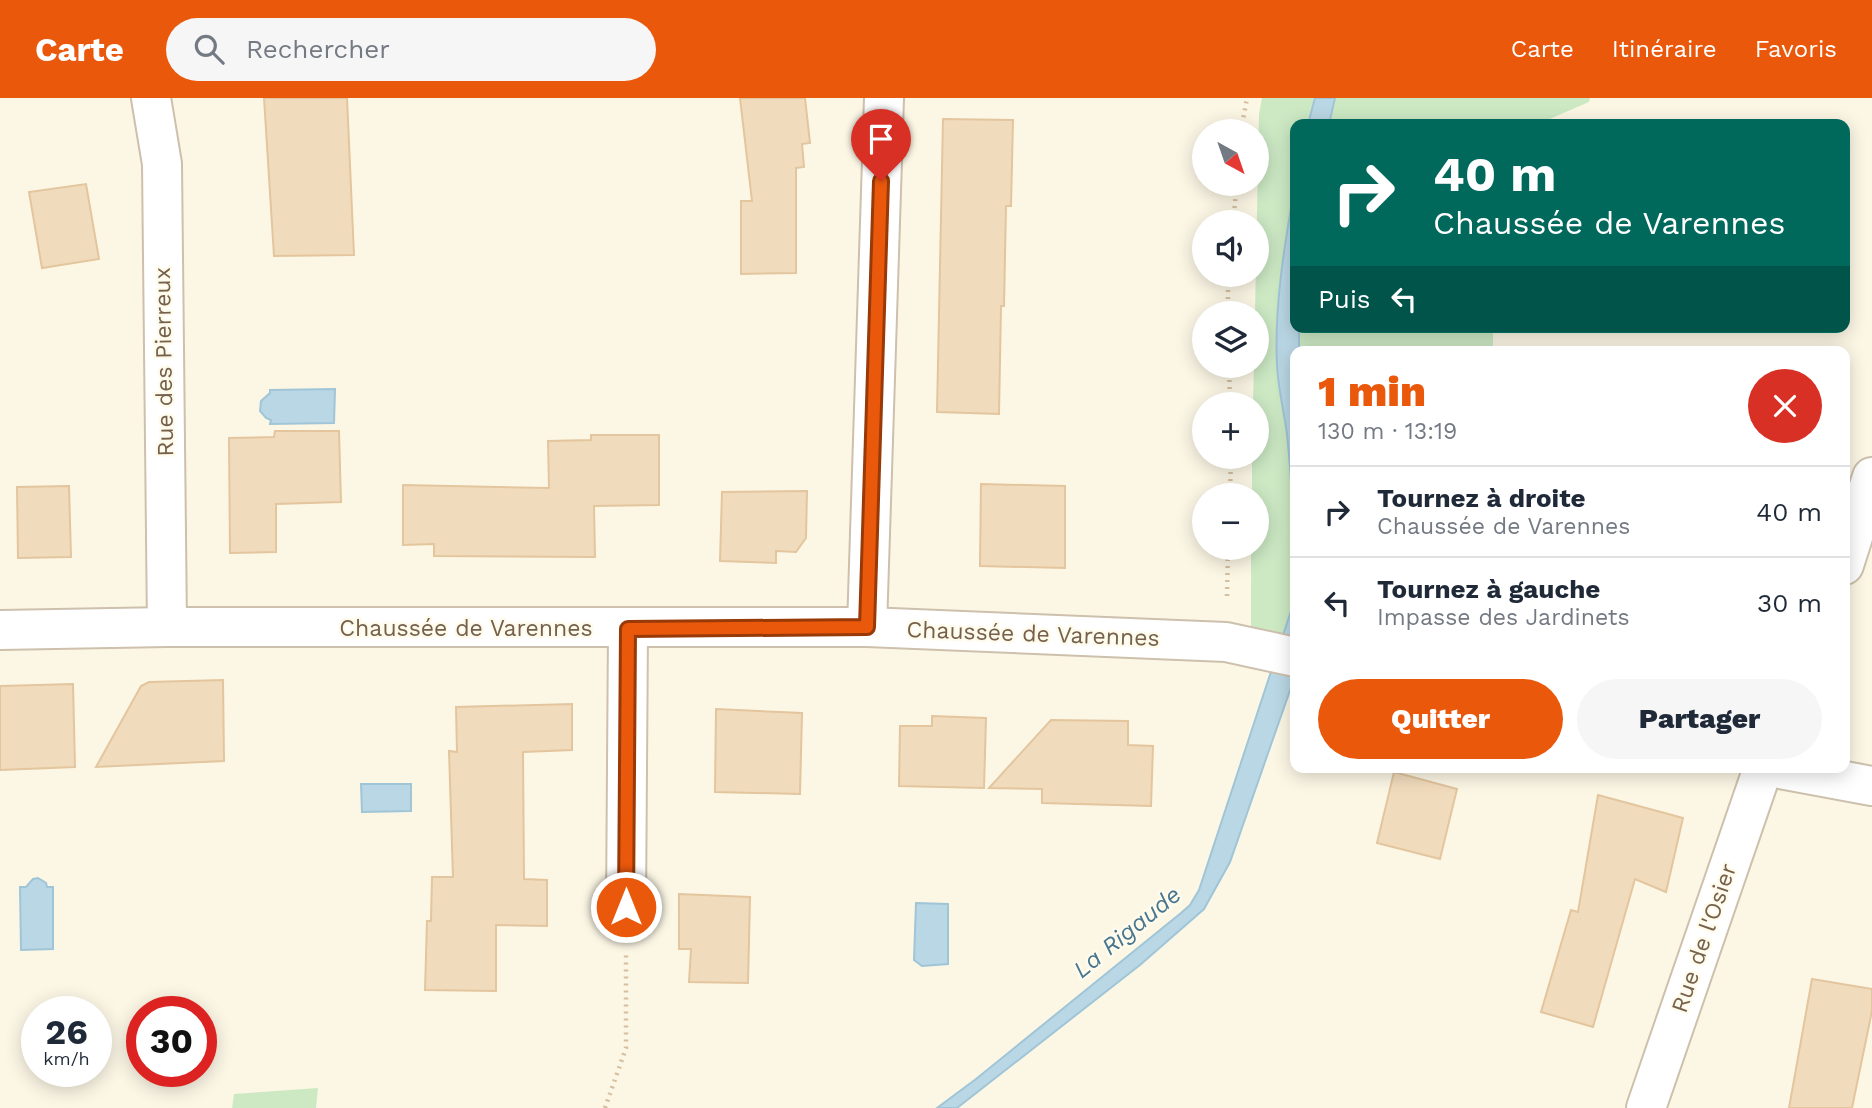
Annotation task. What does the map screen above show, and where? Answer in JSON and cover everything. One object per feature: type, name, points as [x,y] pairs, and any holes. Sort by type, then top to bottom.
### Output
[{"type":"street","name":"Rue des Pierreux","points":[[152,98],[162,164],[167,627]]},
{"type":"street","points":[[867,627],[884,98]]},
{"type":"street","points":[[1850,546],[1872,477]]},
{"type":"street","name":"Chaussée de Varennes","points":[[0,630],[167,627],[867,627],[1226,642],[1286,655]]},
{"type":"street","points":[[626,907],[628,629]]},
{"type":"street","name":"Rue de l'Osier","points":[[1646,1108],[1761,773]]},
{"type":"street","points":[[1802,773],[1872,786]]},
{"type":"path","points":[[1243,119],[1247,98]]},
{"type":"path","points":[[605,1108],[626,1048],[626,907]]},
{"type":"green space","points":[[1262,98],[1590,98],[1589,102],[1550,119],[1290,119],[1290,333],[1493,333],[1493,346],[1290,346],[1290,639],[1251,629],[1251,560],[1269,560],[1269,483],[1252,483],[1252,469],[1269,469],[1269,392],[1253,392],[1254,378],[1269,378],[1269,301],[1255,301],[1256,287],[1269,287],[1269,210],[1257,210],[1257,196],[1269,196],[1269,119],[1259,119]]},
{"type":"green space","points":[[318,1088],[316,1108],[232,1108],[234,1094]]},
{"type":"water","points":[[1315,98],[1335,98],[1330,119],[1309,119]]},
{"type":"water","points":[[1290,216],[1290,333],[1299,333],[1299,346],[1290,346],[1290,474],[1278,374],[1277,342],[1281,274]]},
{"type":"water","points":[[335,389],[334,423],[270,424],[271,420],[260,411],[261,401],[270,390]]},
{"type":"water","points":[[1290,614],[1290,690],[1230,862],[1204,909],[1140,965],[957,1108],[937,1108],[1181,913],[1190,905],[1199,890]]},
{"type":"water","points":[[361,784],[411,784],[411,811],[362,812]]},
{"type":"water","points":[[38,878],[46,883],[47,887],[53,887],[53,949],[21,950],[20,887],[26,887],[33,879]]},
{"type":"water","points":[[916,903],[948,904],[948,964],[922,966],[914,960]]},
{"type":"building","points":[[264,98],[347,98],[354,255],[274,256]]},
{"type":"building","points":[[740,98],[805,98],[810,143],[802,144],[804,167],[796,168],[796,273],[741,274],[741,201],[752,201]]},
{"type":"building","points":[[943,119],[1013,120],[1011,206],[1006,206],[1004,306],[1001,306],[999,414],[937,412]]},
{"type":"building","points":[[86,184],[99,259],[42,268],[29,192]]},
{"type":"building","points":[[275,431],[339,431],[341,502],[276,504],[276,552],[230,553],[229,438],[274,437]]},
{"type":"building","points":[[591,435],[659,435],[659,505],[594,506],[595,557],[434,556],[434,544],[403,545],[403,485],[549,488],[548,441],[591,440]]},
{"type":"building","points":[[981,484],[1065,486],[1065,568],[980,566]]},
{"type":"building","points":[[69,486],[71,557],[18,558],[17,487]]},
{"type":"building","points":[[807,491],[806,538],[796,552],[776,551],[776,563],[720,561],[722,492]]},
{"type":"building","points":[[223,680],[224,761],[96,767],[141,686],[149,682]]},
{"type":"building","points":[[73,684],[75,767],[0,770],[0,686]]},
{"type":"building","points":[[572,704],[572,750],[523,752],[524,879],[547,880],[547,926],[496,925],[496,991],[425,990],[427,921],[431,921],[432,877],[453,877],[449,751],[457,752],[456,707]]},
{"type":"building","points":[[716,709],[802,713],[800,794],[715,792]]},
{"type":"building","points":[[932,716],[986,718],[984,788],[899,786],[900,726],[932,726]]},
{"type":"building","points":[[1051,720],[1128,721],[1128,745],[1153,746],[1151,806],[1042,803],[1042,789],[989,788]]},
{"type":"building","points":[[1394,773],[1457,789],[1440,859],[1377,843]]},
{"type":"building","points":[[1598,795],[1683,818],[1666,892],[1635,879],[1593,1027],[1541,1012],[1571,910],[1578,912]]},
{"type":"building","points":[[679,894],[750,897],[748,983],[689,982],[691,949],[679,949]]},
{"type":"building","points":[[1812,979],[1872,989],[1872,1011],[1852,1108],[1789,1108]]},
{"type":"route","points":[[626,907],[628,629],[867,627],[881,181]]},
{"type":"water label","name":"La Rigaude","points":[[1127,932]]}]
